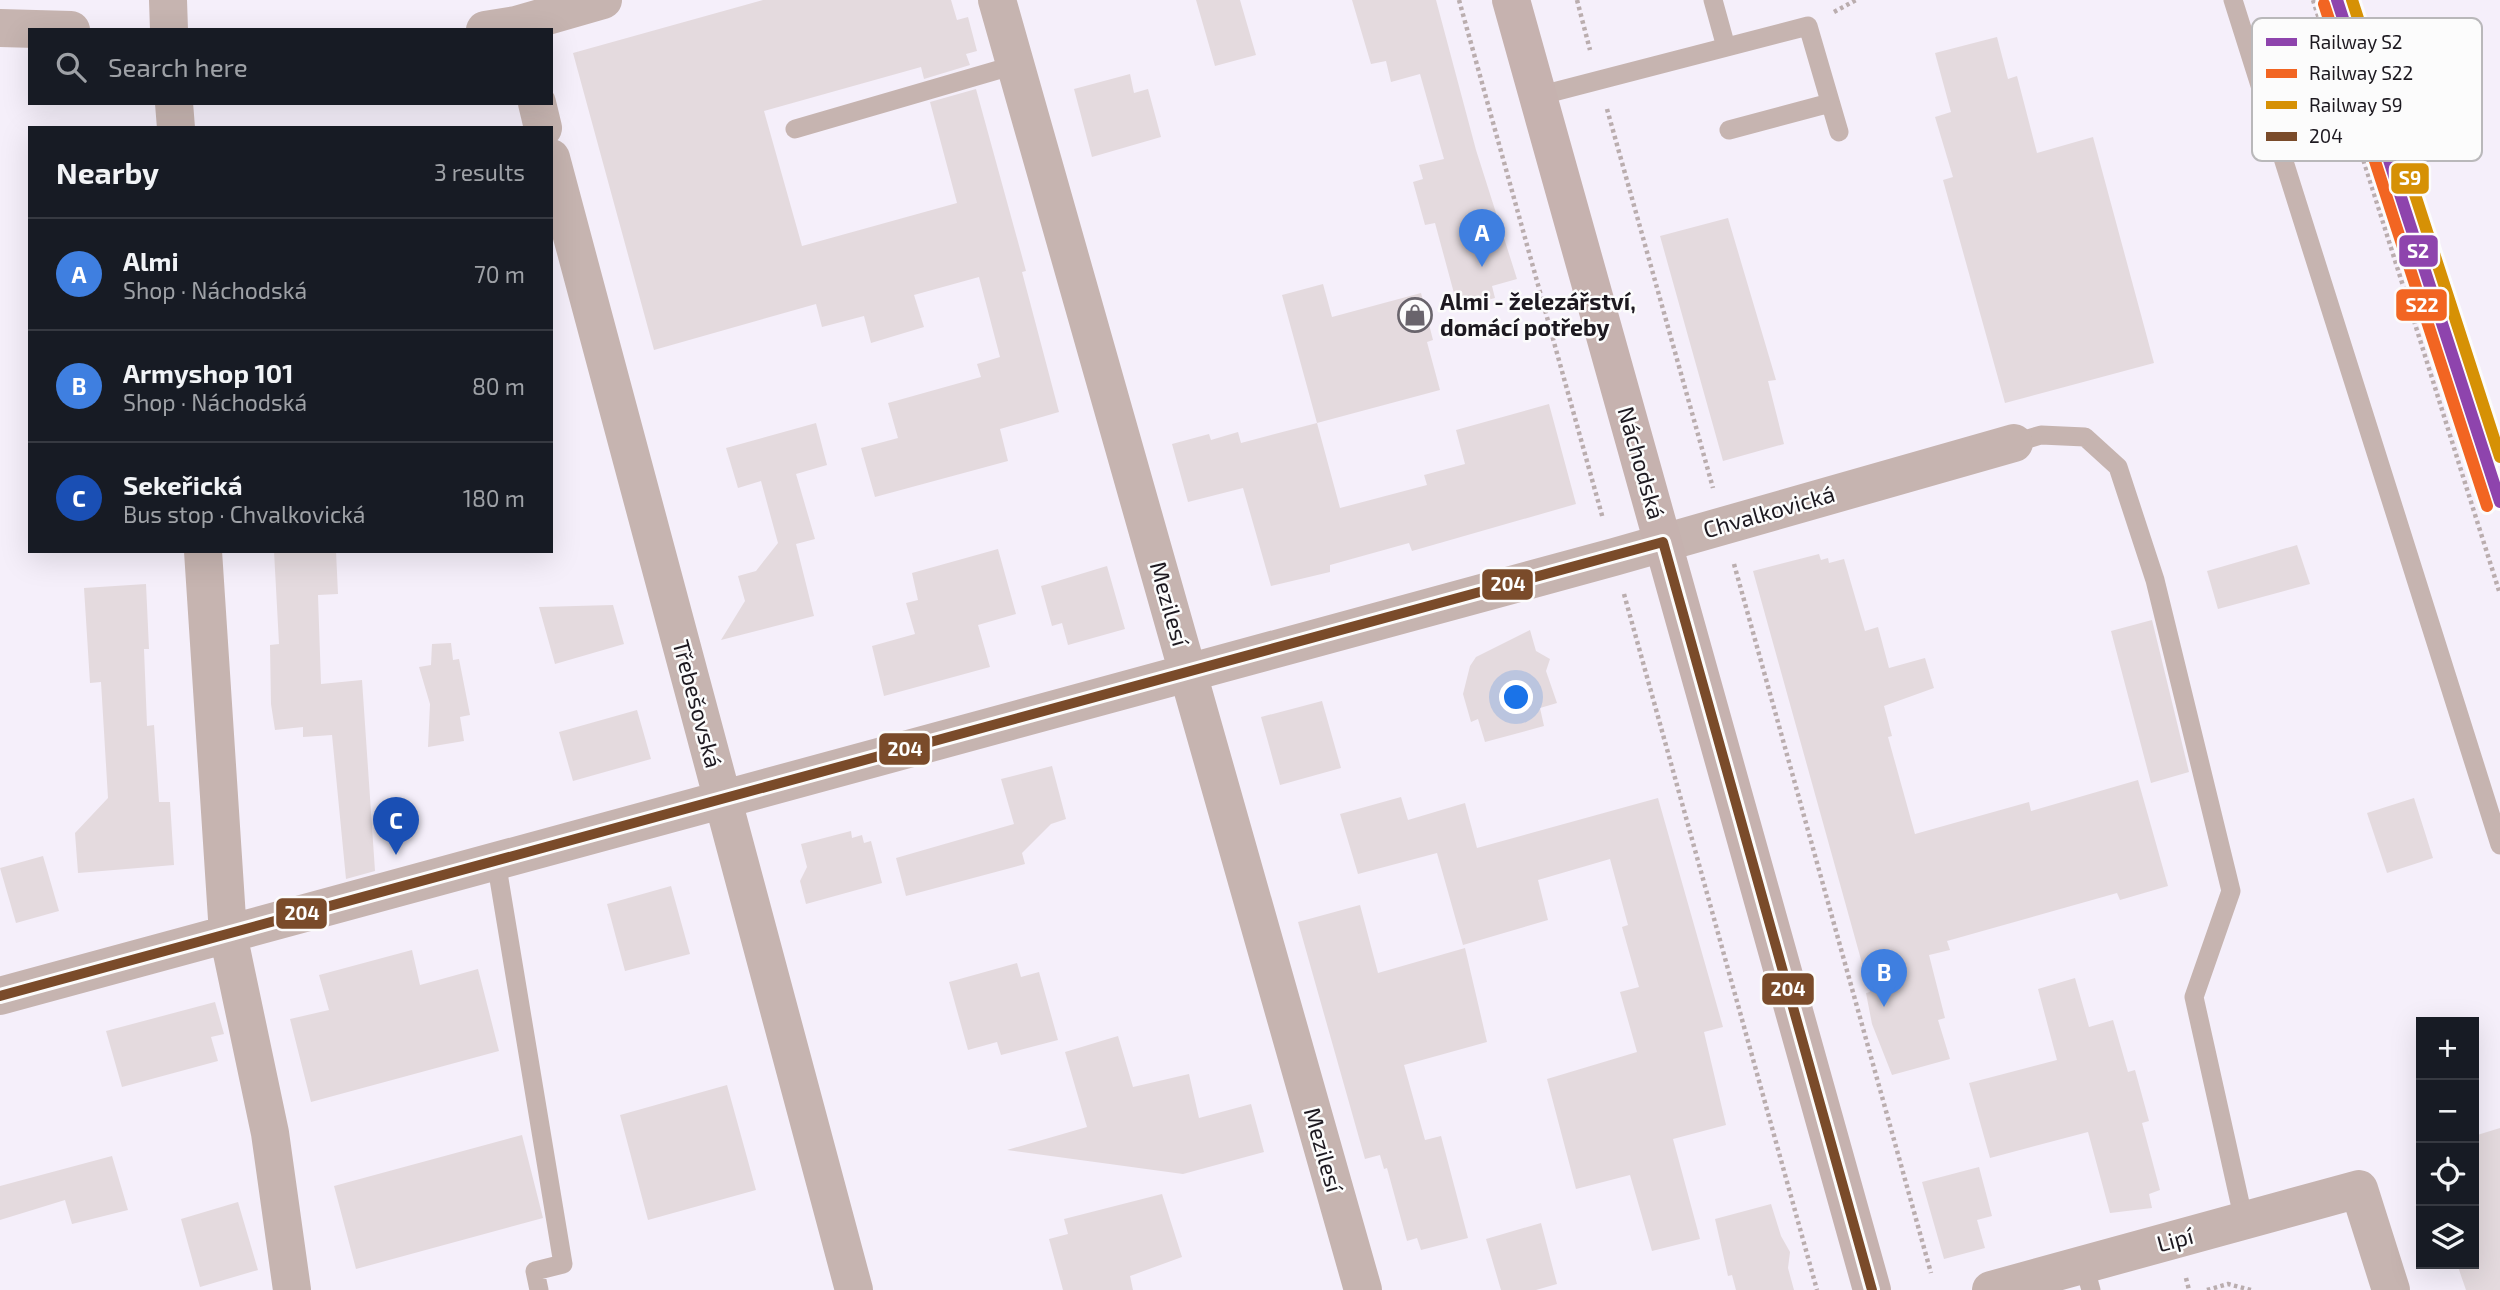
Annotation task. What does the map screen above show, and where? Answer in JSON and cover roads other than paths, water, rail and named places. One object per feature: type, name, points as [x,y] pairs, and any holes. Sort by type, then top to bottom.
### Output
[{"type":"main road","name":"Náchodská","points":[[1511,0],[1872,1290]]},
{"type":"street","points":[[168,0],[169,28]]},
{"type":"street","points":[[506,28],[603,0]]},
{"type":"street","name":"Mezilesí","points":[[997,0],[1363,1290]]},
{"type":"street","points":[[0,29],[28,29]]},
{"type":"street","points":[[174,105],[176,126]]},
{"type":"street","points":[[537,105],[543,126]]},
{"type":"street","name":"Třebešovská","points":[[553,165],[854,1290]]},
{"type":"street","name":"Chvalkovická","points":[[0,996],[1614,557],[2014,443]]},
{"type":"street","points":[[203,553],[228,934],[270,1133],[292,1290]]},
{"type":"street","name":"Lipí","points":[[1991,1290],[2087,1277],[2244,1221],[2359,1189],[2391,1290]]},
{"type":"lane","points":[[1713,0],[1726,47]]},
{"type":"lane","points":[[2233,0],[2252,60]]},
{"type":"lane","points":[[1538,96],[1808,26],[1839,132]]},
{"type":"lane","points":[[795,129],[1015,65]]},
{"type":"lane","points":[[1729,130],[1830,103]]},
{"type":"lane","points":[[2284,161],[2500,845]]},
{"type":"lane","name":"Chvalkovická","points":[[2014,443],[2041,435],[2085,437],[2118,467],[2155,580],[2231,891],[2194,997],[2244,1221]]},
{"type":"lane","points":[[496,861],[564,1264],[535,1271],[539,1290]]},
{"type":"rail line","name":"S2","points":[[2337,0],[2343,18]]},
{"type":"rail line","name":"S9","points":[[2352,0],[2358,18]]},
{"type":"rail line","name":"S22","points":[[2324,4],[2329,18]]},
{"type":"rail line","name":"S22","points":[[2375,161],[2487,506]]},
{"type":"rail line","name":"S2","points":[[2389,161],[2500,502]]},
{"type":"rail line","name":"S9","points":[[2404,161],[2500,457]]},
{"type":"place","name":"Almi","points":[[1482,267]]},
{"type":"place","name":"Almi - železářství, domácí potřeby","points":[[1415,315]]},
{"type":"place","name":"Sekeřická","points":[[396,855]]},
{"type":"place","name":"Armyshop 101","points":[[1884,1007]]}]
